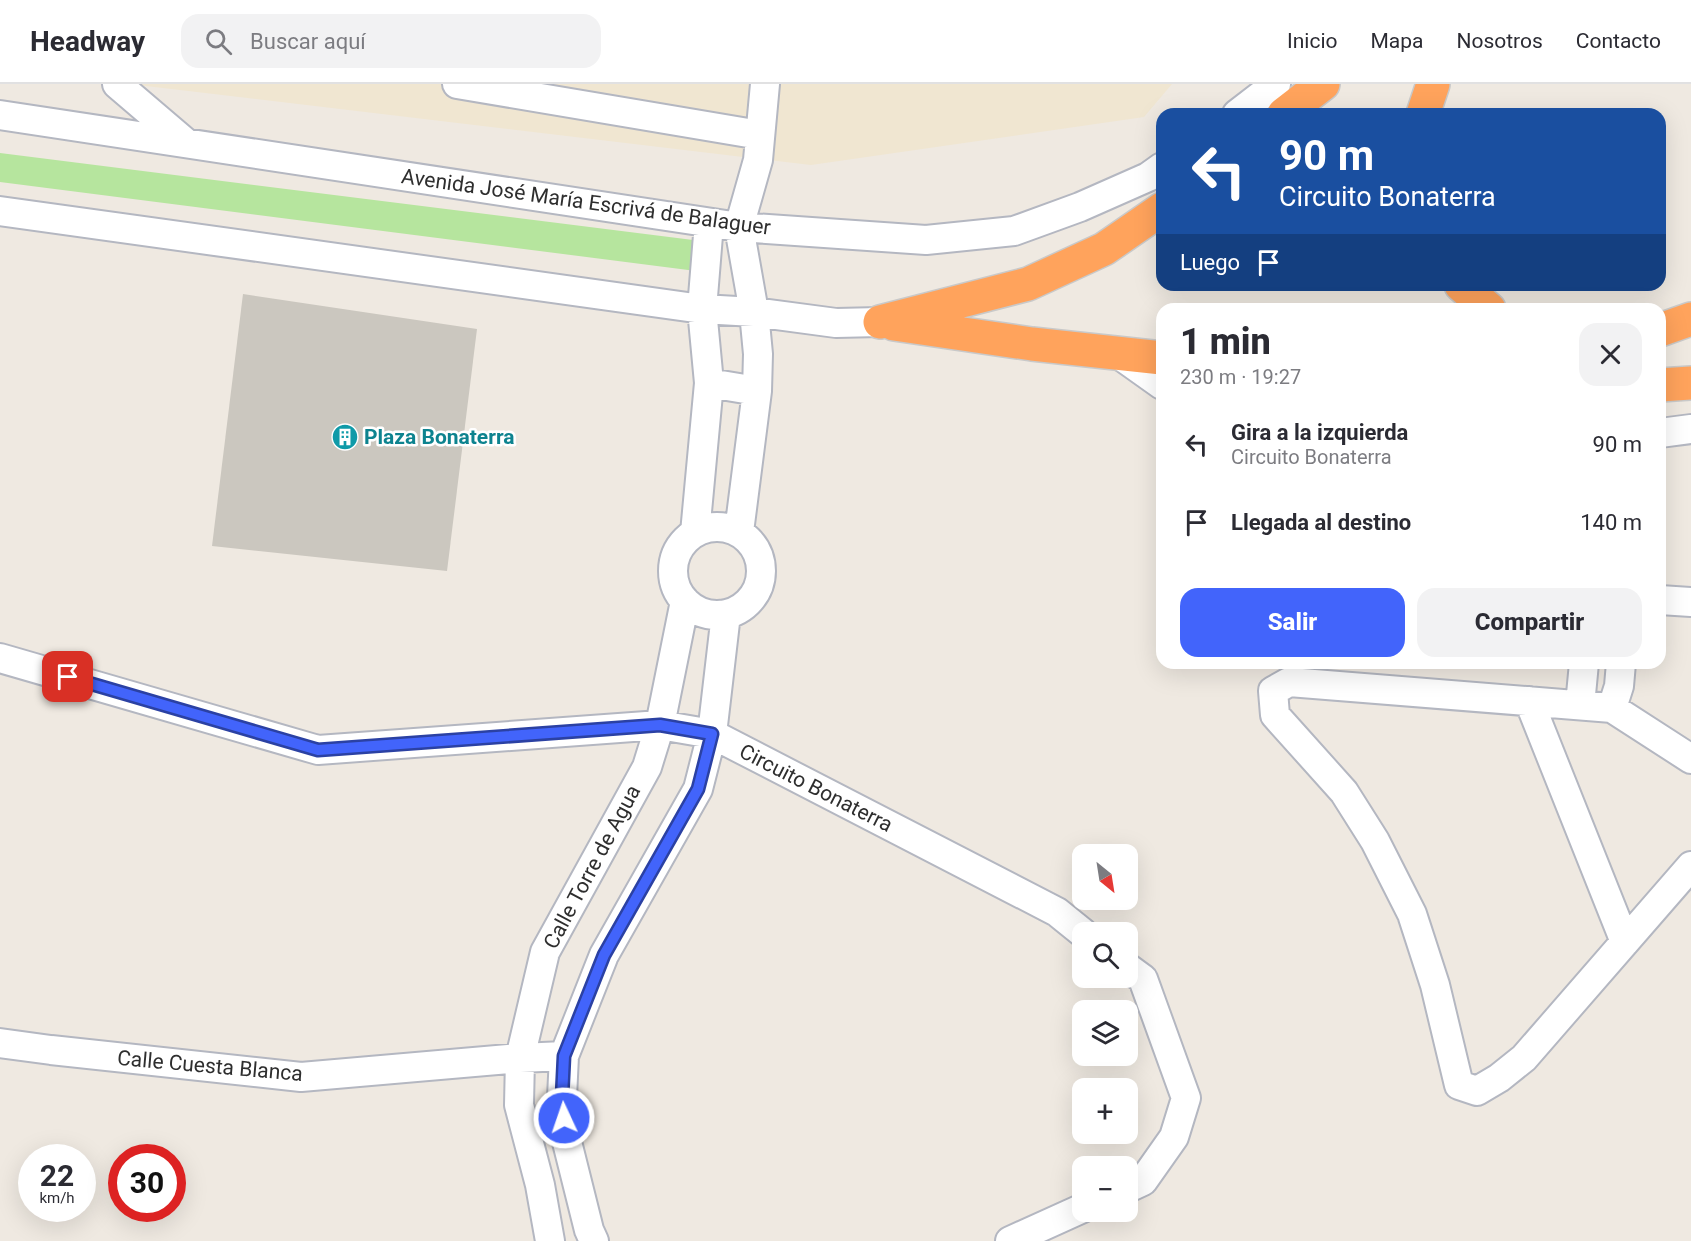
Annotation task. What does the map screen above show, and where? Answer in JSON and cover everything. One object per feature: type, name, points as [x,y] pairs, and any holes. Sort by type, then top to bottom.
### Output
[{"type":"highway","points":[[1292,108],[1323,84]]},
{"type":"highway","points":[[1425,108],[1433,84]]},
{"type":"highway","points":[[880,322],[1028,284],[1104,249],[1156,212]]},
{"type":"highway","points":[[1468,291],[1482,303]]},
{"type":"highway","points":[[1666,328],[1691,319]]},
{"type":"highway","points":[[880,322],[1032,344],[1156,357]]},
{"type":"highway","points":[[1666,385],[1691,383]]},
{"type":"street","points":[[117,84],[186,143]]},
{"type":"street","points":[[457,84],[760,135]]},
{"type":"street","points":[[739,532],[757,391],[758,354],[754,312],[739,227],[758,160],[765,84]]},
{"type":"street","points":[[1245,108],[1276,84]]},
{"type":"street","name":"Avenida José María Escrivá de Balaguer","points":[[0,115],[739,227],[926,240],[1014,231],[1080,207],[1156,171]]},
{"type":"street","points":[[0,211],[702,309],[754,312],[836,323],[880,322]]},
{"type":"street","points":[[695,533],[710,383],[702,309],[709,222]]},
{"type":"street","points":[[1117,353],[1156,381]]},
{"type":"street","points":[[710,383],[757,391]]},
{"type":"street","points":[[1666,432],[1691,429]]},
{"type":"street","points":[[725,527],[739,532],[755,548],[761,561],[761,577],[752,599],[726,614],[712,615],[698,610],[680,595],[674,580],[676,556],[683,543],[695,533],[709,528],[725,527]]},
{"type":"street","points":[[1666,600],[1691,602]]},
{"type":"street","name":"Calle Torre de Agua","points":[[550,1241],[540,1185],[519,1104],[520,1058],[545,952],[646,767],[660,725],[685,601]]},
{"type":"street","points":[[594,1241],[589,1230],[566,1138],[562,1097],[564,1056],[604,955],[698,789],[712,734],[726,614]]},
{"type":"street","name":"Circuito Bonaterra","points":[[0,658],[318,750],[660,725],[712,734],[1057,912],[1072,924]]},
{"type":"street","points":[[1580,705],[1583,669]]},
{"type":"street","points":[[1612,708],[1619,686],[1620,669]]},
{"type":"street","points":[[1691,759],[1612,708],[1289,682],[1273,691],[1275,715],[1344,792],[1375,841],[1412,914],[1436,985],[1459,1085],[1477,1091],[1499,1078],[1524,1058],[1691,866]]},
{"type":"street","points":[[1529,701],[1625,942]]},
{"type":"street","points":[[1138,975],[1143,979],[1186,1098],[1174,1137],[1143,1181],[1138,1183]]},
{"type":"street","name":"Calle Cuesta Blanca","points":[[0,1042],[51,1050],[301,1077],[564,1056]]},
{"type":"street","points":[[1010,1241],[1072,1213]]},
{"type":"shaded area","points":[[129,84],[1172,84],[1144,117],[811,165]]},
{"type":"green space","points":[[0,153],[701,241],[696,271],[0,182]]},
{"type":"building","name":"Plaza Bonaterra","points":[[243,294],[477,329],[447,571],[212,546]]},
{"type":"place","name":"Plaza Bonaterra","points":[[345,437]]},
{"type":"route","points":[[68,677],[318,750],[660,725],[712,734],[698,789],[604,955],[564,1056],[562,1097],[564,1118]]}]
